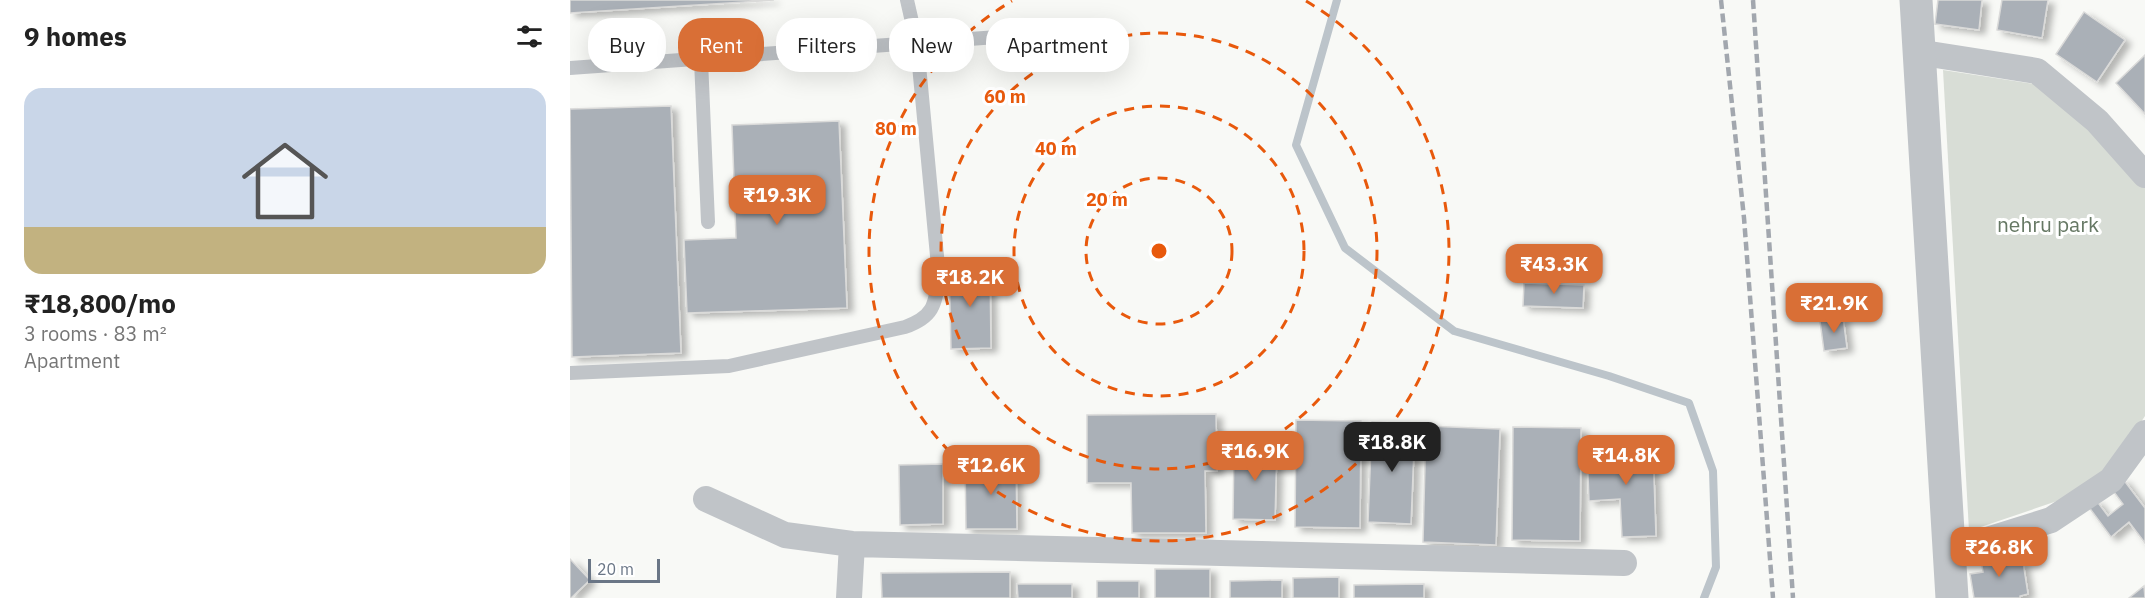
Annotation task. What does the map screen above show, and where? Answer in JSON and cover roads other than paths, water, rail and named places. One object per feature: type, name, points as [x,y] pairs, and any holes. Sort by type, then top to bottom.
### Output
[{"type":"street","points":[[1916,0],[1917,52],[1952,598]]},
{"type":"street","points":[[1917,52],[2037,71],[2097,121],[2145,175]]},
{"type":"street","points":[[1949,552],[2051,520],[2111,480],[2145,433]]},
{"type":"street","points":[[706,499],[785,535],[852,544],[1624,563]]},
{"type":"street","points":[[849,598],[852,544]]},
{"type":"lane","points":[[907,0],[911,18]]},
{"type":"lane","points":[[764,55],[889,46]]},
{"type":"lane","points":[[570,68],[678,61]]},
{"type":"lane","points":[[702,72],[708,222]]},
{"type":"lane","points":[[570,373],[729,366],[905,327],[918,322],[931,312],[939,278],[920,72]]},
{"type":"waterway","points":[[1337,0],[1296,145],[1345,248],[1454,331],[1609,376],[1689,403],[1713,471],[1716,567],[1704,598]]},
{"type":"railway","points":[[1721,0],[1744,218],[1773,598]]},
{"type":"railway","points":[[1753,0],[1793,598]]},
{"type":"park label","name":"nehru park","points":[[2048,224]]}]
